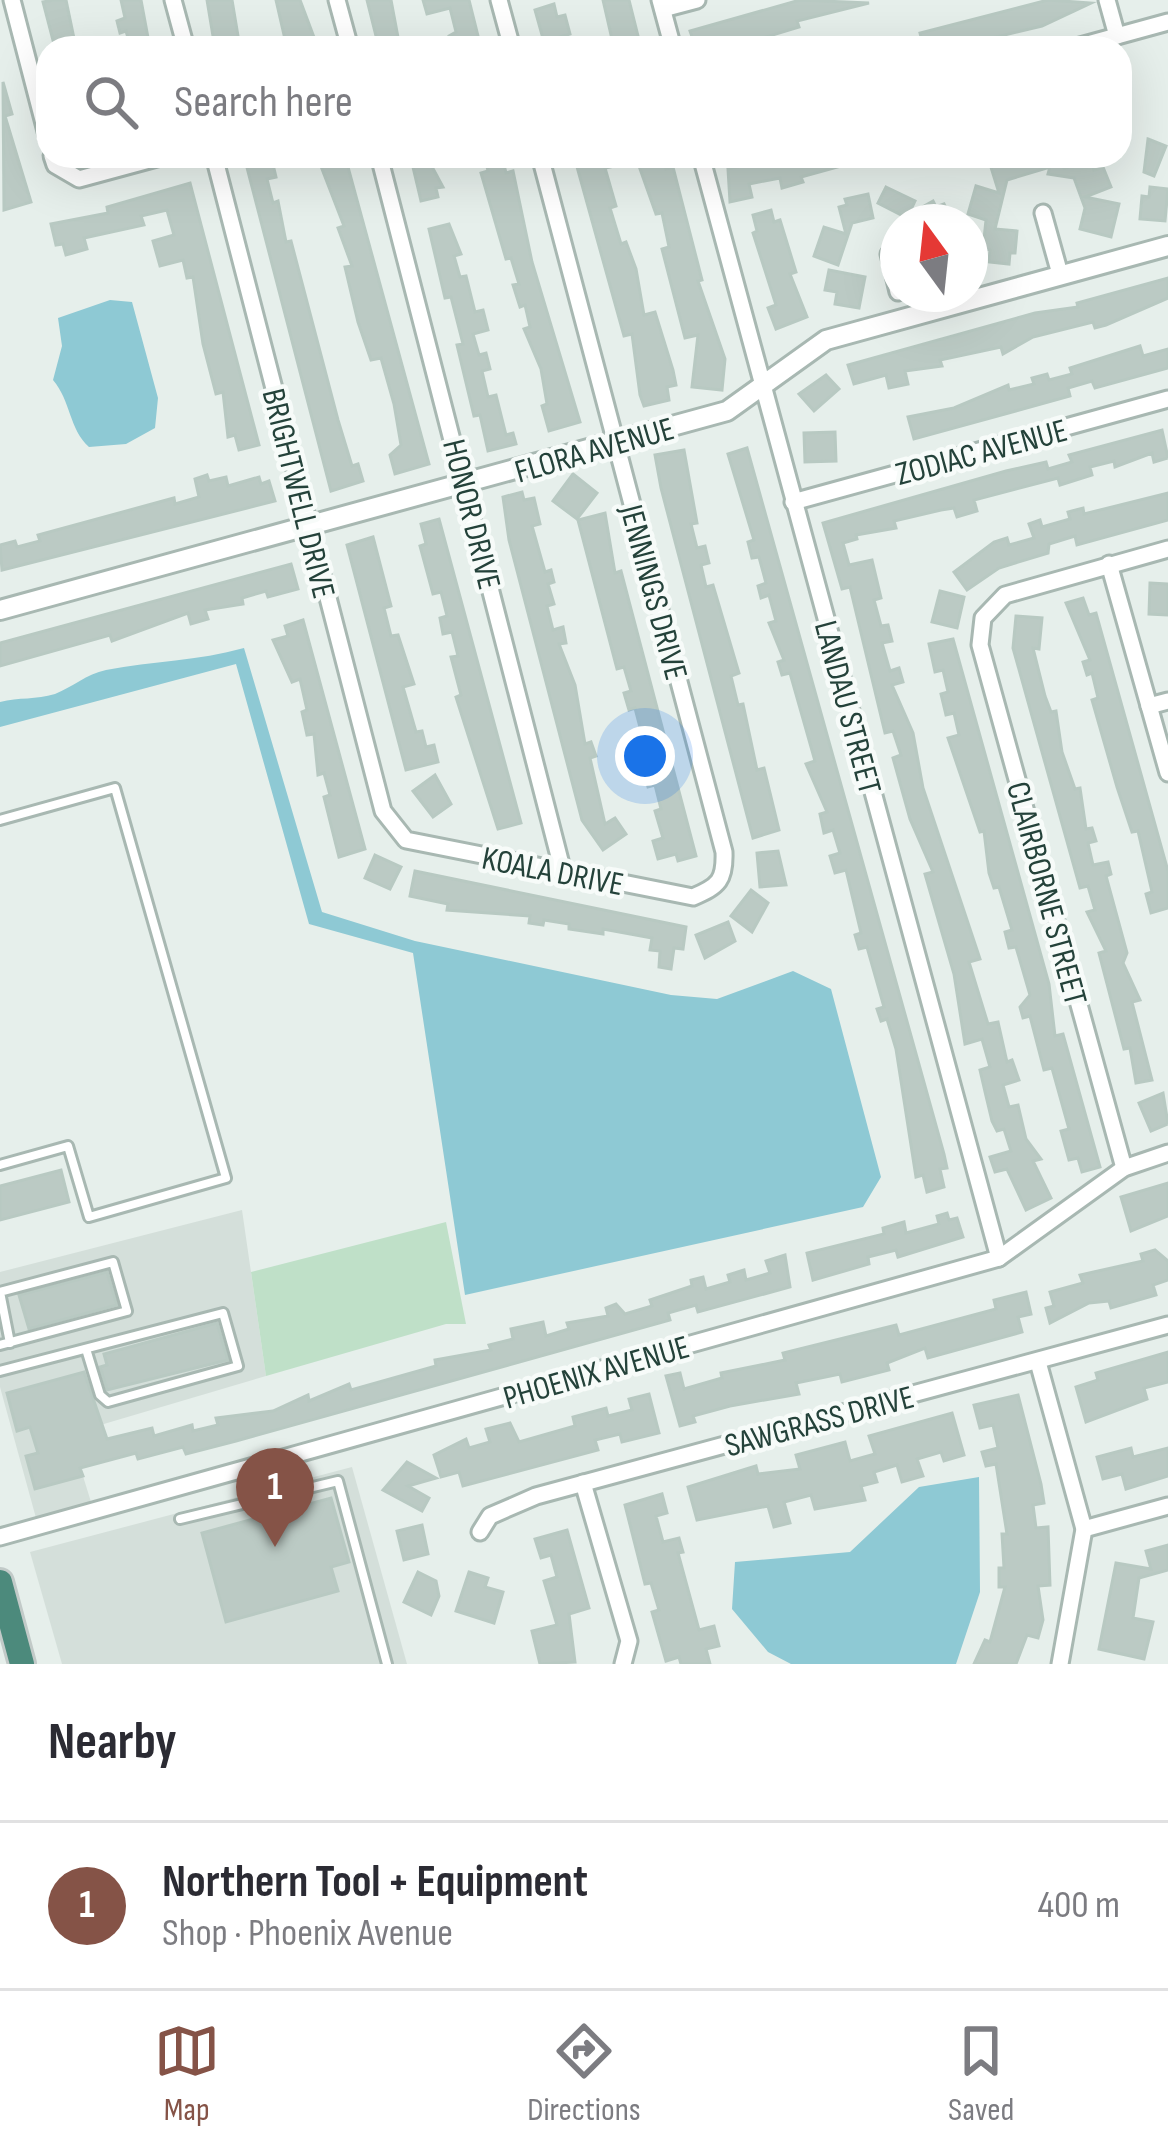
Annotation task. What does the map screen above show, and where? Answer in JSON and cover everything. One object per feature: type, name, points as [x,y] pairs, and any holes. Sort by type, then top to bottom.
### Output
[{"type":"highway","points":[[0,1582],[22,1664]]},
{"type":"street","points":[[12,0],[36,93]]},
{"type":"street","points":[[173,0],[182,36]]},
{"type":"street","points":[[338,0],[347,36]]},
{"type":"street","points":[[499,0],[509,36]]},
{"type":"street","points":[[670,36],[661,5],[697,0]]},
{"type":"street","points":[[1107,0],[1117,36],[1168,22]]},
{"type":"street","points":[[60,168],[79,179],[120,168]]},
{"type":"street","name":"BRIGHTWELL DRIVE","points":[[217,168],[308,527],[392,829]]},
{"type":"street","name":"HONOR DRIVE","points":[[382,168],[563,872]]},
{"type":"street","name":"JENNINGS DRIVE","points":[[543,168],[724,852],[725,875],[717,887]]},
{"type":"street","name":"LANDAU STREET","points":[[704,168],[999,1258]]},
{"type":"street","points":[[1043,213],[1060,274]]},
{"type":"street","name":"FLORA AVENUE","points":[[0,610],[727,411],[826,340],[1168,246]]},
{"type":"street","name":"ZODIAC AVENUE","points":[[793,502],[1168,399]]},
{"type":"street","points":[[1168,549],[1109,565],[1168,773]]},
{"type":"street","name":"CLAIRBORNE STREET","points":[[1109,565],[1005,595],[983,617],[980,645],[1124,1168]]},
{"type":"street","points":[[1149,706],[1168,701]]},
{"type":"street","name":"KOALA DRIVE","points":[[392,829],[406,840],[693,897],[717,887]]},
{"type":"street","name":"PHOENIX AVENUE","points":[[0,1537],[999,1258],[1124,1168],[1168,1153]]},
{"type":"street","name":"SAWGRASS DRIVE","points":[[480,1532],[490,1516],[583,1483],[1168,1325]]},
{"type":"street","points":[[1037,1362],[1084,1529],[1060,1664]]},
{"type":"street","points":[[583,1483],[629,1641],[623,1664]]},
{"type":"street","points":[[1084,1529],[1168,1506]]},
{"type":"lane","points":[[0,820],[115,788],[226,1178],[89,1217],[68,1146],[0,1165]]},
{"type":"lane","points":[[113,1262],[127,1311],[5,1344],[0,1292],[113,1262]]},
{"type":"lane","points":[[0,1371],[223,1313],[238,1366],[108,1402],[100,1395],[86,1349]]},
{"type":"lane","points":[[180,1519],[338,1481],[387,1664]]},
{"type":"shaded area","points":[[242,1210],[266,1376],[70,1434],[91,1502],[36,1518],[0,1387],[0,1272]]},
{"type":"shaded area","points":[[352,1467],[407,1664],[62,1664],[30,1552]]},
{"type":"green space","points":[[446,1222],[466,1324],[446,1324],[266,1376],[251,1272]]},
{"type":"water","points":[[110,300],[132,302],[158,398],[155,428],[126,444],[89,447],[53,380],[62,346],[58,318]]},
{"type":"water","points":[[244,648],[322,912],[415,941],[671,995],[717,999],[793,971],[831,989],[881,1177],[863,1207],[465,1295],[413,953],[309,924],[236,664],[0,727],[0,702],[55,694],[106,670]]},
{"type":"water","points":[[979,1477],[980,1592],[956,1664],[791,1664],[768,1652],[732,1609],[735,1562],[850,1552],[919,1487]]},
{"type":"building","points":[[66,0],[74,36],[52,36],[43,2]]},
{"type":"building","points":[[121,0],[141,0],[148,36],[120,33],[117,21],[125,18]]},
{"type":"building","points":[[207,0],[232,0],[238,36],[213,36]]},
{"type":"building","points":[[276,0],[300,0],[314,36],[284,36]]},
{"type":"building","points":[[367,0],[391,0],[398,36],[376,36]]},
{"type":"building","points":[[423,0],[469,0],[478,36],[449,36],[456,32],[450,8],[427,14]]},
{"type":"building","points":[[603,0],[629,0],[638,36],[611,36]]},
{"type":"building","points":[[800,0],[869,3],[797,21],[799,27],[769,36],[692,36],[690,31]]},
{"type":"building","points":[[1048,0],[1091,3],[1042,26],[1001,36],[920,33]]},
{"type":"building","points":[[554,4],[557,17],[565,15],[570,34],[542,36],[535,10]]},
{"type":"building","points":[[3,82],[12,114],[5,116],[31,202],[4,210]]},
{"type":"building","points":[[1148,139],[1166,146],[1154,176],[1144,172]]},
{"type":"building","points":[[247,168],[274,168],[276,177],[267,179],[273,203],[278,201],[286,242],[291,241],[352,466],[358,464],[363,481],[331,491]]},
{"type":"building","points":[[322,168],[348,168],[429,464],[395,474],[390,455],[401,445],[394,404],[381,358],[371,360],[358,322],[345,267],[352,266],[338,228],[344,226]]},
{"type":"building","points":[[413,168],[433,168],[443,187],[436,188],[438,197],[421,201]]},
{"type":"building","points":[[577,168],[605,168],[616,206],[610,208],[621,244],[626,242],[636,269],[644,315],[655,312],[673,370],[676,385],[667,387],[669,400],[644,406],[632,334],[624,336]]},
{"type":"building","points":[[640,168],[673,168],[702,280],[698,281],[725,359],[722,390],[692,387],[698,335],[685,338],[662,249],[669,247],[662,213],[656,214]]},
{"type":"building","points":[[834,168],[782,188],[780,178],[749,184],[752,197],[730,202],[728,169]]},
{"type":"building","points":[[991,168],[1047,168],[1007,180],[995,229],[1017,231],[1009,264],[989,262],[988,204],[971,204],[976,186],[999,193]]},
{"type":"building","points":[[1050,168],[1103,168],[1111,187],[1085,197],[1119,204],[1111,237],[1080,229],[1085,208],[1074,178],[1048,174]]},
{"type":"building","points":[[513,171],[532,262],[580,422],[549,431],[542,406],[547,404],[541,369],[524,329],[530,327],[525,305],[520,307],[513,285],[519,284],[511,258],[506,259],[481,173]]},
{"type":"building","points":[[190,183],[259,445],[239,450],[235,435],[228,437],[223,392],[216,394],[193,277],[187,278],[183,260],[160,266],[153,241],[174,235],[167,210],[141,216],[144,225],[84,238],[87,249],[66,255],[63,244],[56,245],[51,224],[108,213],[107,207]]},
{"type":"building","points":[[886,187],[915,201],[914,204],[878,203]]},
{"type":"building","points":[[1150,187],[1168,189],[1165,221],[1140,219],[1142,196],[1149,197]]},
{"type":"building","points":[[868,194],[873,218],[852,223],[838,265],[814,256],[824,227],[846,234],[839,207],[847,205],[845,199]]},
{"type":"building","points":[[771,210],[774,222],[780,220],[796,272],[790,274],[807,317],[776,329],[768,308],[776,305],[753,233],[757,231],[753,215]]},
{"type":"building","points":[[449,224],[461,254],[454,256],[460,277],[466,276],[475,312],[483,310],[488,330],[473,334],[479,355],[486,353],[490,369],[482,371],[488,397],[496,395],[506,435],[513,433],[516,444],[488,451],[480,415],[474,416],[457,345],[463,344],[451,297],[445,298],[429,229]]},
{"type":"building","points":[[829,270],[865,277],[859,308],[835,304],[837,292],[825,290]]},
{"type":"building","points":[[1168,278],[1168,298],[1106,325],[1095,328],[1093,322],[1033,337],[1003,354],[1001,347],[940,360],[942,366],[905,371],[908,384],[889,388],[886,375],[854,384],[848,365],[1035,313],[1078,307],[1077,303]]},
{"type":"building","points":[[1140,346],[1143,356],[1168,349],[1168,368],[1095,388],[1092,381],[1068,388],[1070,396],[914,439],[908,417],[954,408],[1008,385],[1009,390],[1034,384],[1032,378],[1047,374],[1049,380],[1072,374],[1070,368]]},
{"type":"building","points":[[826,375],[839,389],[814,411],[799,394]]},
{"type":"building","points":[[1162,430],[1168,458],[1154,462],[1152,453],[1115,467],[1114,461],[1090,467],[1092,475],[1060,485],[1058,478],[974,500],[977,511],[957,517],[954,508],[894,521],[896,528],[856,535],[857,539],[843,543],[849,565],[872,560],[881,598],[874,600],[881,626],[888,625],[892,641],[882,643],[890,671],[899,668],[903,682],[892,685],[913,733],[923,788],[980,959],[969,962],[988,1024],[998,1022],[1007,1062],[1012,1060],[1019,1080],[1003,1085],[1009,1107],[1018,1105],[1026,1139],[1041,1159],[1033,1161],[1051,1198],[1026,1210],[1007,1169],[995,1172],[990,1157],[1011,1151],[1004,1129],[997,1131],[992,1121],[980,1070],[990,1067],[982,1039],[965,1044],[954,974],[925,874],[933,872],[910,819],[893,758],[901,755],[893,731],[885,733],[850,587],[842,589],[823,523],[1006,471],[1046,462],[1048,469],[1072,462],[1069,455]]},
{"type":"building","points":[[835,432],[836,461],[805,462],[804,433]]},
{"type":"building","points":[[747,448],[944,1154],[947,1168],[940,1169],[944,1187],[927,1192],[923,1175],[916,1177],[896,1049],[887,1019],[881,1021],[877,1009],[884,1007],[867,947],[859,949],[855,935],[861,933],[846,870],[835,873],[830,856],[840,853],[833,830],[824,833],[820,814],[827,812],[806,764],[815,761],[790,673],[782,675],[778,662],[784,660],[769,623],[776,621],[769,595],[761,598],[758,586],[766,583],[759,557],[752,558],[748,542],[754,540],[728,454]]},
{"type":"building","points":[[684,450],[697,523],[691,524],[697,548],[705,546],[709,563],[701,565],[706,587],[713,585],[739,673],[731,676],[738,705],[743,704],[757,770],[764,768],[779,830],[753,838],[655,455]]},
{"type":"building","points":[[573,474],[597,493],[577,519],[553,501]]},
{"type":"building","points":[[207,475],[209,481],[226,477],[228,486],[259,477],[261,484],[269,481],[275,501],[2,570],[0,545],[15,541],[17,547],[40,541],[38,535],[174,498],[175,504],[199,497],[195,479]]},
{"type":"building","points":[[522,492],[524,500],[534,498],[540,524],[532,526],[545,572],[551,570],[554,582],[548,584],[554,604],[547,606],[553,630],[563,627],[566,643],[559,644],[575,685],[585,744],[591,742],[596,756],[590,758],[605,824],[615,818],[626,834],[603,850],[582,820],[509,540],[503,497]]},
{"type":"building","points":[[1168,493],[1168,520],[1077,545],[1075,536],[1049,544],[1048,553],[999,568],[967,590],[954,572],[994,542],[1007,538],[1009,545],[1034,538],[1029,524],[1040,520],[1042,527],[1070,519],[1068,512],[1083,508],[1084,514]]},
{"type":"building","points":[[605,513],[615,573],[621,571],[696,856],[678,861],[676,854],[658,859],[653,841],[663,838],[655,811],[661,809],[655,785],[648,787],[645,775],[651,773],[635,732],[641,731],[635,708],[629,710],[624,693],[631,691],[624,667],[617,669],[578,520]]},
{"type":"building","points":[[439,519],[521,823],[498,829],[456,697],[461,695],[451,657],[458,656],[452,632],[443,634],[440,618],[447,616],[441,592],[433,594],[420,546],[426,544],[421,524]]},
{"type":"building","points":[[373,537],[391,606],[384,608],[391,636],[398,635],[414,684],[403,687],[416,732],[422,731],[426,747],[434,745],[438,762],[406,770],[347,545]]},
{"type":"building","points":[[291,564],[298,589],[268,597],[266,591],[242,598],[243,604],[205,610],[208,619],[191,624],[188,613],[112,641],[110,635],[0,666],[0,643]]},
{"type":"building","points":[[1150,583],[1168,584],[1168,615],[1149,614]]},
{"type":"building","points":[[940,591],[964,597],[957,628],[932,622]]},
{"type":"building","points":[[1083,598],[1089,615],[1096,613],[1168,871],[1168,908],[1151,913],[1146,894],[1152,892],[1138,831],[1132,832],[1117,787],[1092,700],[1098,698],[1092,673],[1087,675],[1083,662],[1090,660],[1066,603]]},
{"type":"building","points":[[1016,616],[1042,618],[1039,649],[1033,648],[1045,696],[1051,712],[1056,711],[1062,752],[1075,789],[1080,788],[1086,829],[1092,828],[1096,841],[1088,843],[1093,865],[1108,862],[1111,874],[1106,876],[1127,953],[1123,963],[1140,1000],[1132,1002],[1152,1080],[1136,1083],[1130,1048],[1124,1049],[1099,953],[1106,951],[1087,912],[1095,910],[1088,886],[1080,888],[1013,648]]},
{"type":"building","points":[[303,620],[365,849],[339,857],[324,797],[330,795],[324,773],[318,775],[314,734],[307,735],[300,679],[292,682],[273,640],[288,636],[285,626]]},
{"type":"building","points":[[953,639],[1049,984],[1055,1036],[1063,1034],[1100,1167],[1082,1172],[1078,1158],[1069,1160],[1061,1131],[1069,1129],[1052,1068],[1044,1070],[1030,1016],[1023,1018],[1020,1007],[1030,995],[1016,947],[1009,948],[1005,932],[1012,930],[999,887],[994,888],[989,873],[984,831],[980,832],[948,738],[959,735],[954,713],[946,715],[943,670],[935,672],[929,644]]},
{"type":"building","points":[[435,775],[451,804],[433,817],[413,791]]},
{"type":"building","points":[[778,851],[786,885],[760,887],[757,853]]},
{"type":"building","points":[[375,855],[401,867],[390,889],[365,878]]},
{"type":"building","points":[[415,871],[686,927],[683,949],[674,948],[671,969],[659,967],[660,951],[650,950],[652,938],[603,929],[603,934],[569,929],[569,924],[544,920],[543,925],[529,923],[530,916],[447,910],[448,904],[410,896]]},
{"type":"building","points":[[751,890],[768,903],[752,932],[731,916]]},
{"type":"building","points":[[728,922],[735,941],[705,958],[696,935]]},
{"type":"building","points":[[1163,1093],[1168,1124],[1151,1131],[1139,1103]]},
{"type":"building","points":[[61,1170],[69,1202],[0,1220],[0,1186]]},
{"type":"building","points":[[1168,1183],[1168,1216],[1131,1231],[1121,1197]]},
{"type":"building","points":[[947,1213],[949,1220],[957,1218],[963,1237],[898,1257],[896,1250],[868,1257],[869,1264],[813,1280],[807,1253],[884,1234],[883,1228],[904,1222],[906,1233],[939,1224],[937,1216]]},
{"type":"building","points":[[1155,1250],[1168,1261],[1168,1280],[1153,1285],[1156,1295],[1111,1308],[1109,1301],[1089,1303],[1050,1323],[1046,1308],[1054,1306],[1050,1292],[1083,1283],[1080,1275],[1143,1261],[1141,1254]]},
{"type":"building","points":[[785,1255],[790,1287],[698,1312],[696,1305],[668,1313],[670,1320],[186,1454],[183,1447],[138,1459],[136,1453],[80,1468],[83,1476],[35,1489],[26,1456],[38,1453],[30,1427],[17,1431],[7,1393],[84,1372],[107,1439],[152,1428],[154,1436],[192,1425],[193,1431],[218,1425],[216,1418],[273,1411],[308,1395],[309,1401],[349,1384],[351,1390],[436,1366],[435,1360],[491,1350],[489,1345],[513,1339],[511,1329],[543,1322],[546,1336],[569,1329],[567,1323],[608,1316],[606,1308],[616,1304],[625,1314],[652,1306],[650,1300],[692,1286],[691,1280],[703,1277],[706,1289],[730,1282],[728,1275],[744,1270],[746,1280],[770,1273],[766,1261]]},
{"type":"building","points":[[107,1272],[117,1305],[29,1329],[19,1295]]},
{"type":"building","points":[[1026,1292],[1031,1314],[1018,1317],[1022,1332],[928,1358],[925,1348],[887,1363],[889,1370],[842,1382],[840,1374],[796,1383],[799,1394],[730,1406],[693,1416],[695,1422],[680,1426],[666,1376],[680,1373],[684,1389],[722,1378],[721,1373],[785,1360],[783,1353],[896,1325],[899,1335],[996,1309],[994,1300]]},
{"type":"building","points":[[217,1323],[228,1360],[107,1390],[100,1367],[107,1365],[104,1354]]},
{"type":"building","points":[[1168,1352],[1168,1382],[1144,1388],[1147,1399],[1086,1422],[1076,1387],[1098,1380],[1096,1373]]},
{"type":"building","points":[[649,1394],[659,1433],[622,1442],[620,1434],[595,1440],[598,1450],[463,1486],[459,1472],[441,1477],[434,1455],[466,1439],[469,1448],[490,1442],[486,1429],[510,1423],[519,1442],[575,1426],[573,1417],[606,1408],[608,1416],[632,1410],[629,1399]]},
{"type":"building","points":[[1018,1395],[1041,1484],[1044,1503],[1033,1505],[1036,1528],[1048,1527],[1050,1585],[1038,1586],[1043,1620],[1038,1638],[1027,1635],[1016,1664],[974,1664],[985,1640],[990,1642],[1005,1587],[999,1587],[999,1568],[1004,1568],[1002,1534],[1007,1534],[996,1464],[986,1466],[982,1452],[998,1448],[993,1425],[980,1428],[974,1405]]},
{"type":"building","points":[[952,1413],[964,1455],[944,1461],[941,1452],[917,1459],[923,1476],[902,1482],[897,1465],[874,1472],[877,1482],[861,1486],[865,1500],[815,1509],[811,1495],[784,1502],[790,1523],[774,1527],[768,1506],[697,1520],[688,1487],[756,1466],[758,1474],[800,1469],[796,1455],[845,1442],[850,1461],[875,1454],[869,1436]]},
{"type":"building","points":[[1131,1448],[1133,1457],[1168,1448],[1168,1476],[1126,1489],[1122,1474],[1103,1479],[1097,1457]]},
{"type":"building","points":[[407,1462],[436,1478],[408,1486],[429,1498],[422,1511],[383,1490]]},
{"type":"building","points":[[662,1494],[667,1513],[656,1516],[663,1542],[679,1538],[683,1552],[678,1553],[699,1630],[714,1626],[719,1646],[706,1649],[710,1664],[681,1664],[679,1657],[666,1661],[652,1612],[659,1610],[651,1583],[645,1584],[625,1505]]},
{"type":"building","points":[[331,1498],[349,1562],[331,1567],[338,1591],[226,1622],[202,1533]]},
{"type":"building","points":[[422,1525],[428,1554],[404,1560],[397,1531]]},
{"type":"building","points":[[567,1530],[589,1608],[569,1614],[575,1662],[540,1664],[532,1631],[557,1625],[544,1581],[557,1577],[551,1555],[541,1558],[535,1539]]},
{"type":"building","points":[[1168,1545],[1168,1570],[1139,1578],[1133,1618],[1153,1622],[1144,1659],[1099,1649],[1116,1563],[1151,1569],[1146,1551]]},
{"type":"building","points":[[418,1572],[436,1581],[439,1596],[431,1615],[404,1602]]},
{"type":"building","points":[[469,1572],[488,1578],[485,1587],[503,1592],[494,1623],[456,1611]]},
{"type":"place","name":"Northern Tool + Equipment","points":[[275,1547]]}]
